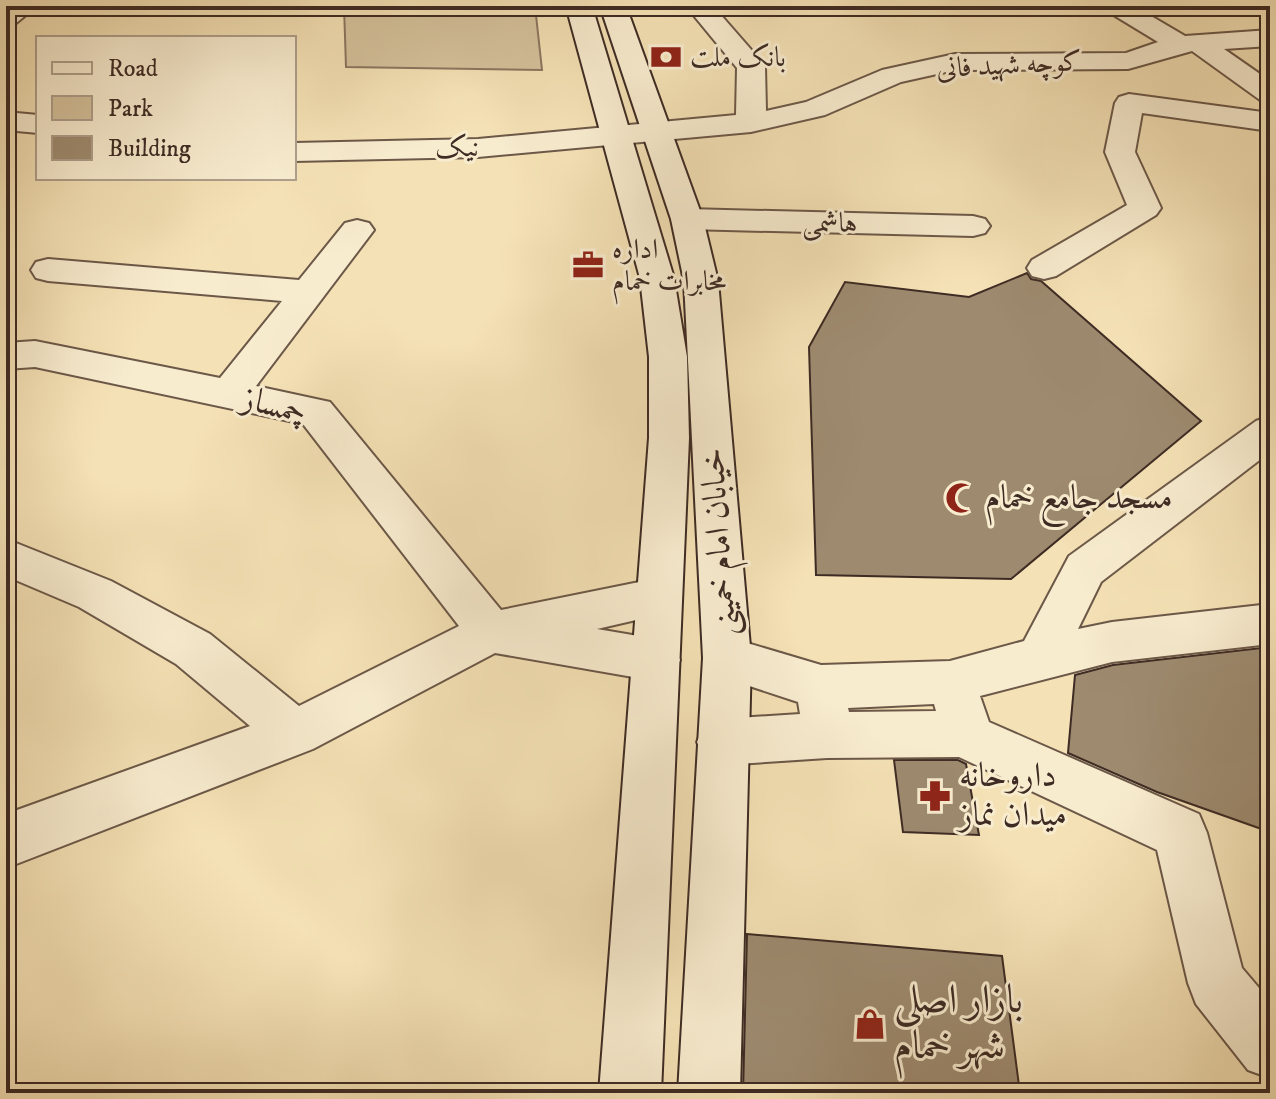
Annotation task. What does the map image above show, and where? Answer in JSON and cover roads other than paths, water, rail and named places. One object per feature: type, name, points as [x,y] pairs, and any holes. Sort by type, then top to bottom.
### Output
[{"type":"street","points":[[6,18],[24,6]]},
{"type":"street","name":"خیابان امام خمینی","points":[[579,6],[639,134],[687,219],[702,296],[727,658],[709,1093]]},
{"type":"street","name":"خیابان امام خمینی","points":[[613,6],[639,134],[668,357],[669,438],[630,1093]]},
{"type":"street","points":[[699,6],[751,67],[751,123]]},
{"type":"street","points":[[1116,6],[1189,44],[1270,94]]},
{"type":"street","name":"کوچه شهید فانی","points":[[639,134],[751,123],[815,109],[892,76],[955,62],[1128,61],[1189,44],[1270,38]]},
{"type":"street","points":[[1044,268],[1145,208],[1120,152],[1129,103],[1270,122]]},
{"type":"street","points":[[6,121],[36,124]]},
{"type":"street","name":"نیک","points":[[296,152],[478,148],[639,134]]},
{"type":"street","name":"هاشمی","points":[[687,219],[973,226]]},
{"type":"street","points":[[229,394],[357,230]]},
{"type":"street","points":[[48,270],[308,292]]},
{"type":"street","name":"چمساز","points":[[6,356],[35,354],[316,412],[491,632]]},
{"type":"street","points":[[1040,658],[1085,569],[1270,431]]},
{"type":"street","points":[[6,557],[95,594],[193,649],[295,733]]},
{"type":"street","points":[[6,841],[295,733],[491,632],[659,597]]},
{"type":"street","points":[[956,709],[1040,658],[1112,642],[1270,624]]},
{"type":"street","points":[[491,632],[656,660]]},
{"type":"street","points":[[727,658],[824,711]]},
{"type":"street","points":[[651,738],[722,742],[824,711],[956,709],[1180,833],[1217,983],[1270,1048]]},
{"type":"place","name":"بانک ملت","points":[[666,57]]},
{"type":"place","name":"اداره مخابرات خمام","points":[[588,265]]},
{"type":"place","name":"مسجد جامع خمام","points":[[961,498]]},
{"type":"place","name":"داروخانه میدان نماز","points":[[935,796]]},
{"type":"place","name":"بازار اصلی شهر خمام","points":[[870,1024]]}]
